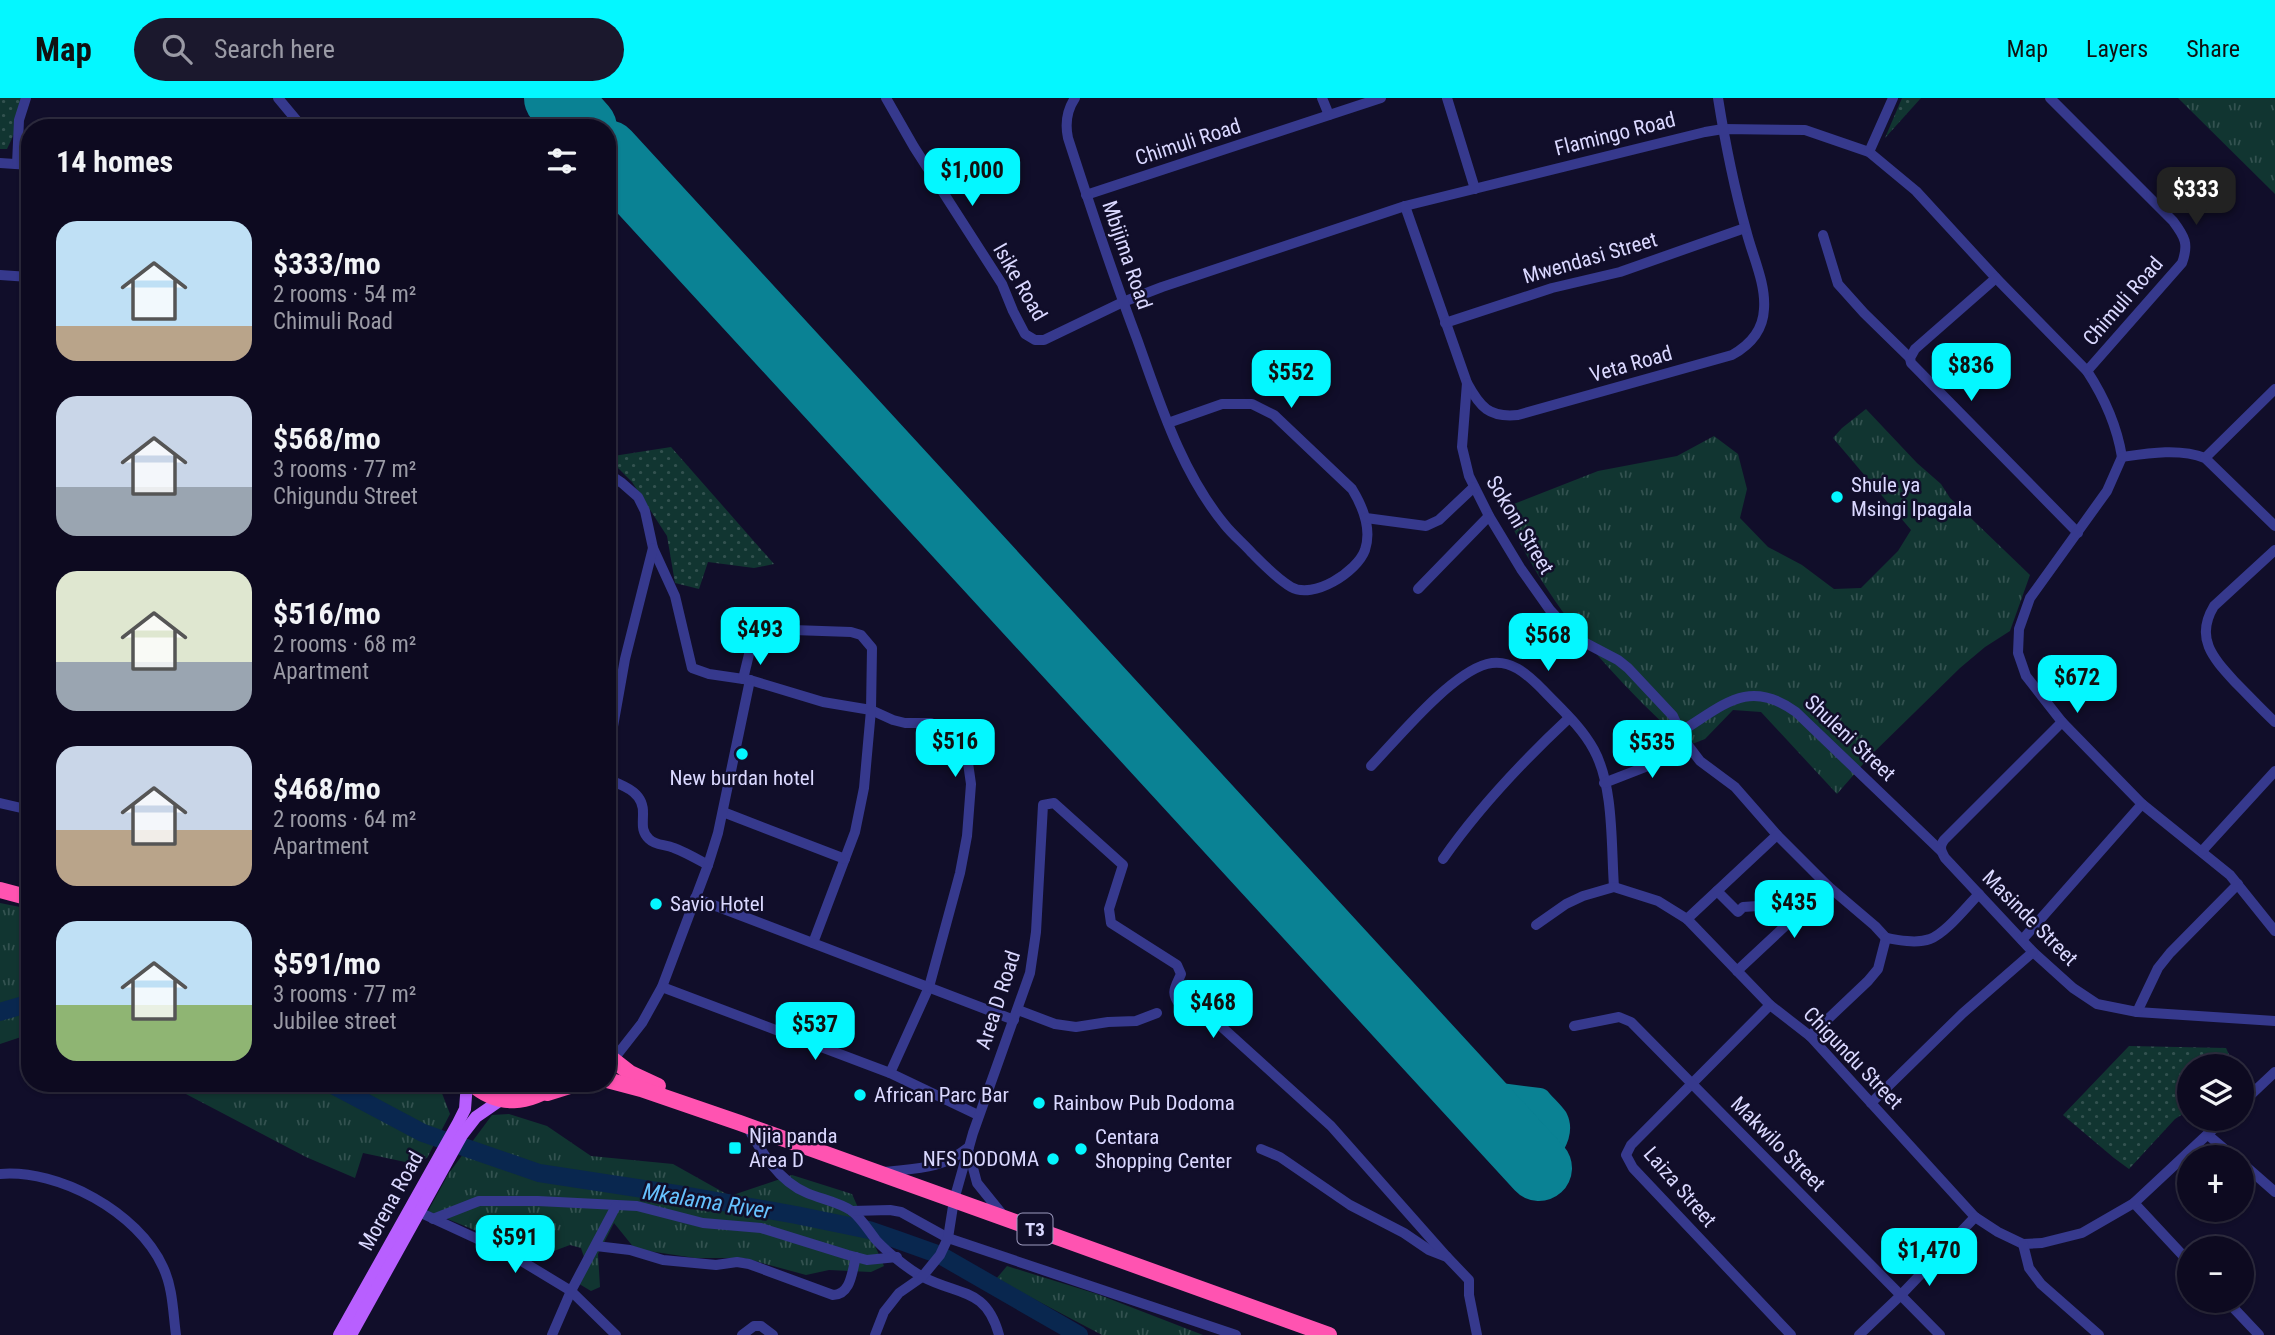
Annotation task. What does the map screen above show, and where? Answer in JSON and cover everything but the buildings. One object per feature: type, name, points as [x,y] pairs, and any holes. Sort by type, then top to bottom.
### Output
[{"type":"highway","points":[[0,890],[21,895]]},
{"type":"highway","name":"T3","points":[[616,1062],[630,1073],[744,1124]]},
{"type":"highway","name":"T3","points":[[616,1082],[744,1124],[1329,1335]]},
{"type":"highway","points":[[484,1092],[502,1100],[530,1099],[550,1092]]},
{"type":"main road","name":"Morena Road","points":[[339,1335],[458,1132],[468,1092]]},
{"type":"main road","name":"Morena Road","points":[[458,1132],[502,1100]]},
{"type":"main road","name":"Morena Road","points":[[351,1335],[419,1212],[440,1164]]},
{"type":"street","points":[[17,164],[19,120],[26,98]]},
{"type":"street","points":[[278,98],[296,119]]},
{"type":"street","name":"Isike Road","points":[[886,98],[914,148],[1002,284],[1025,334],[1035,340]]},
{"type":"street","name":"Mbijima Road","points":[[1075,98],[1070,106],[1066,129],[1122,302],[1168,423],[1195,481],[1225,526],[1269,570],[1293,589],[1312,589],[1332,583],[1353,566],[1366,548],[1366,518]]},
{"type":"street","points":[[1322,98],[1329,115]]},
{"type":"street","name":"Chimuli Road","points":[[1086,195],[1381,98]]},
{"type":"street","points":[[1447,98],[1475,189]]},
{"type":"street","name":"Veta Road","points":[[1405,206],[1467,383],[1488,411],[1507,416],[1518,415],[1732,355],[1743,349],[1756,336],[1765,310],[1764,294],[1745,228],[1718,98]]},
{"type":"street","points":[[1870,152],[1893,98]]},
{"type":"street","name":"Chimuli Road","points":[[2050,98],[2173,221],[2187,248],[2182,263],[2087,371]]},
{"type":"street","name":"Flamingo Road","points":[[1035,340],[1044,340],[1122,302],[1221,266],[1405,206],[1723,129],[1805,130],[1870,152],[1916,191],[2087,371],[2098,388],[2119,434],[2122,457]]},
{"type":"street","points":[[0,163],[21,164]]},
{"type":"street","name":"Mwendasi Street","points":[[1445,323],[1552,288],[1620,272],[1745,228]]},
{"type":"street","points":[[1823,235],[1838,284],[1910,358],[1916,370],[2078,533]]},
{"type":"street","points":[[0,275],[21,276]]},
{"type":"street","points":[[1910,358],[1915,349],[1996,278]]},
{"type":"street","name":"Sokoni Street","points":[[1467,383],[1462,447],[1469,476],[1521,569],[1550,610],[1576,638],[1628,668],[1673,716],[1689,750],[1708,768],[1735,787],[1777,835],[1885,938]]},
{"type":"street","points":[[2205,458],[2275,389]]},
{"type":"street","points":[[1168,423],[1222,404],[1252,404],[1274,415],[1352,489],[1366,518],[1426,526],[1439,520],[1474,487]]},
{"type":"street","points":[[2275,526],[2205,458],[2196,454],[2159,452],[2122,457],[2107,491],[2029,598],[2019,629],[2018,653],[2026,676],[2062,722],[2142,804],[2230,875],[2275,931]]},
{"type":"street","points":[[616,478],[638,498],[649,524],[653,548],[675,596],[692,668],[823,702],[872,710],[905,723],[931,723],[945,733],[968,763],[971,784],[967,836],[960,873],[929,988],[890,1073]]},
{"type":"street","points":[[1418,589],[1489,516]]},
{"type":"street","points":[[616,710],[625,659],[653,548]]},
{"type":"street","points":[[2275,550],[2214,606],[2208,615],[2206,628],[2207,645],[2214,660],[2275,722]]},
{"type":"street","points":[[616,1051],[642,1023],[662,987],[708,865],[723,812],[753,638],[757,632],[772,629],[851,632],[861,635],[873,648],[872,710],[862,799],[855,832],[813,943]]},
{"type":"street","points":[[1371,766],[1455,682],[1488,664],[1510,664],[1527,673],[1579,728],[1594,751],[1608,805],[1614,887],[1566,904],[1536,925]]},
{"type":"street","name":"Shuleni Street","points":[[1680,732],[1736,699],[1751,695],[1767,696],[1783,702],[1941,851]]},
{"type":"street","points":[[1443,859],[1504,781],[1569,718]]},
{"type":"street","points":[[1941,851],[1944,840],[2062,722]]},
{"type":"street","points":[[1604,783],[1689,750]]},
{"type":"street","points":[[2202,851],[2275,771]]},
{"type":"street","points":[[616,783],[637,795],[643,810],[642,827],[647,837],[655,844],[672,847],[708,865]]},
{"type":"street","points":[[0,803],[21,808]]},
{"type":"street","name":"Area D Road","points":[[948,1238],[954,1200],[978,1115],[1016,1015],[1034,952],[1043,805],[1054,803],[1124,865],[1109,909],[1111,923],[1177,965],[1181,974],[1174,989],[1174,997],[1181,1005],[1195,1006],[1203,1010],[1331,1126],[1447,1257]]},
{"type":"street","points":[[2022,940],[2142,804]]},
{"type":"street","points":[[723,812],[845,859]]},
{"type":"street","points":[[1687,919],[1777,835]]},
{"type":"street","name":"Masinde Street","points":[[1941,851],[2033,952],[2085,997],[2108,1008],[2137,1012],[2275,1021]]},
{"type":"street","points":[[2137,1012],[2158,968],[2238,884]]},
{"type":"street","points":[[1737,971],[1828,886]]},
{"type":"street","name":"Chigundu Street","points":[[1614,887],[1658,901],[1687,919],[1770,1005],[1810,1037],[1975,1217],[2023,1244]]},
{"type":"street","points":[[1717,891],[1738,912],[1743,907],[1758,906],[1771,898]]},
{"type":"street","points":[[1810,1037],[1873,975],[1881,960],[1885,938],[1919,941],[1931,939],[1979,894]]},
{"type":"street","points":[[695,898],[929,988],[1016,1015],[1076,1027],[1136,1021],[1157,1013]]},
{"type":"street","points":[[1871,1103],[1963,1013],[2033,952]]},
{"type":"street","points":[[662,987],[890,1073],[978,1115]]},
{"type":"street","name":"Laiza Street","points":[[1770,1005],[1631,1145],[1626,1155],[1629,1162],[1695,1235],[1791,1335]]},
{"type":"street","name":"Makwilo Street","points":[[1574,1026],[1614,1017],[1625,1018],[1940,1335]]},
{"type":"street","points":[[2254,1092],[2275,1072]]},
{"type":"street","points":[[744,1124],[763,1154],[790,1182],[803,1191],[852,1211],[901,1212],[948,1238],[1208,1331],[1236,1335]]},
{"type":"street","points":[[2099,1335],[2041,1284],[2029,1268],[2023,1244],[2042,1243],[2082,1233],[2134,1203],[2212,1131]]},
{"type":"street","points":[[2208,1135],[2220,1145]]},
{"type":"street","points":[[878,1173],[937,1166],[969,1147],[974,1178],[985,1196],[1006,1219]]},
{"type":"street","points":[[1261,1149],[1280,1157],[1350,1205],[1404,1233],[1429,1250],[1447,1257],[1469,1280],[1469,1295],[1477,1335]]},
{"type":"street","points":[[0,1174],[18,1172],[45,1178],[106,1205],[132,1223],[149,1241],[164,1269],[174,1309],[176,1335]]},
{"type":"street","points":[[2254,1174],[2275,1192]]},
{"type":"street","points":[[433,1219],[479,1201],[637,1206],[703,1223],[761,1228],[867,1260],[897,1257]]},
{"type":"street","points":[[2134,1203],[2177,1249]]},
{"type":"street","points":[[552,1335],[571,1291],[616,1206]]},
{"type":"street","points":[[852,1211],[879,1243],[922,1277],[970,1295],[983,1303],[991,1311],[999,1335]]},
{"type":"street","points":[[419,1212],[510,1254],[571,1291],[615,1335]]},
{"type":"street","points":[[1859,1335],[1975,1217]]},
{"type":"street","points":[[875,1335],[884,1312],[900,1293],[922,1277],[940,1255],[948,1238]]},
{"type":"street","points":[[596,1246],[630,1250],[663,1260],[716,1265],[737,1262],[749,1264],[833,1295],[841,1295],[846,1291],[856,1257]]},
{"type":"street","points":[[2238,1313],[2259,1335]]},
{"type":"street","points":[[742,1335],[754,1326],[761,1326],[773,1335]]},
{"type":"green space","points":[[0,98],[31,98],[7,149],[0,149]]},
{"type":"green space","points":[[1902,98],[1921,98],[1885,138]]},
{"type":"green space","points":[[2178,98],[2275,98],[2275,194]]},
{"type":"green space","points":[[1866,409],[1917,463],[1941,484],[1950,498],[2030,575],[2010,631],[1960,668],[1870,756],[1837,794],[1761,712],[1733,710],[1705,739],[1687,746],[1601,660],[1563,612],[1523,548],[1506,507],[1598,471],[1677,456],[1714,436],[1738,454],[1747,489],[1740,518],[1768,547],[1802,565],[1834,589],[1861,588],[1898,551],[1911,530],[1833,438]]},
{"type":"green space","points":[[671,447],[774,564],[754,568],[708,562],[699,589],[675,583],[667,536],[632,482],[616,466],[616,456]]},
{"type":"green space","points":[[0,903],[21,907],[21,1037],[0,1044]]},
{"type":"green space","points":[[2129,1046],[2226,1048],[2229,1054],[2177,1054],[2177,1118],[2129,1169],[2063,1115]]},
{"type":"green space","points":[[182,1092],[441,1092],[450,1114],[427,1158],[410,1163],[363,1153],[355,1178],[306,1157]]},
{"type":"green space","points":[[509,1114],[547,1126],[591,1156],[673,1164],[730,1196],[792,1175],[852,1194],[884,1266],[871,1272],[829,1270],[806,1275],[744,1258],[695,1258],[635,1249],[614,1223],[598,1254],[600,1287],[591,1291],[576,1282],[586,1263],[581,1248],[570,1245],[543,1255],[428,1211],[449,1173],[492,1115]]},
{"type":"green space","points":[[1007,1266],[1097,1294],[1203,1335],[1102,1335],[996,1279]]},
{"type":"waterway","name":"Mkalama River","points":[[0,1012],[21,1006]]},
{"type":"waterway","name":"Mkalama River","points":[[346,1092],[423,1133],[539,1173],[683,1195],[869,1230],[940,1255],[1079,1335]]},
{"type":"taxiway","points":[[1469,1092],[1539,1101],[1555,1119],[1557,1131],[1552,1144],[1536,1165]]},
{"type":"runway","points":[[557,98],[576,119]]},
{"type":"runway","points":[[616,163],[1539,1168]]},
{"type":"place","name":"Shule ya Msingi Ipagala","points":[[1837,497]]},
{"type":"place","name":"New burdan hotel","points":[[742,754]]},
{"type":"place","name":"Savio Hotel","points":[[656,904]]},
{"type":"place","name":"African Parc Bar","points":[[860,1095]]},
{"type":"place","name":"Rainbow Pub Dodoma","points":[[1039,1103]]},
{"type":"place","name":"Njia panda Area D","points":[[735,1148]]},
{"type":"place","name":"Centara Shopping Center","points":[[1081,1149]]},
{"type":"place","name":"NFS DODOMA","points":[[1053,1159]]}]
